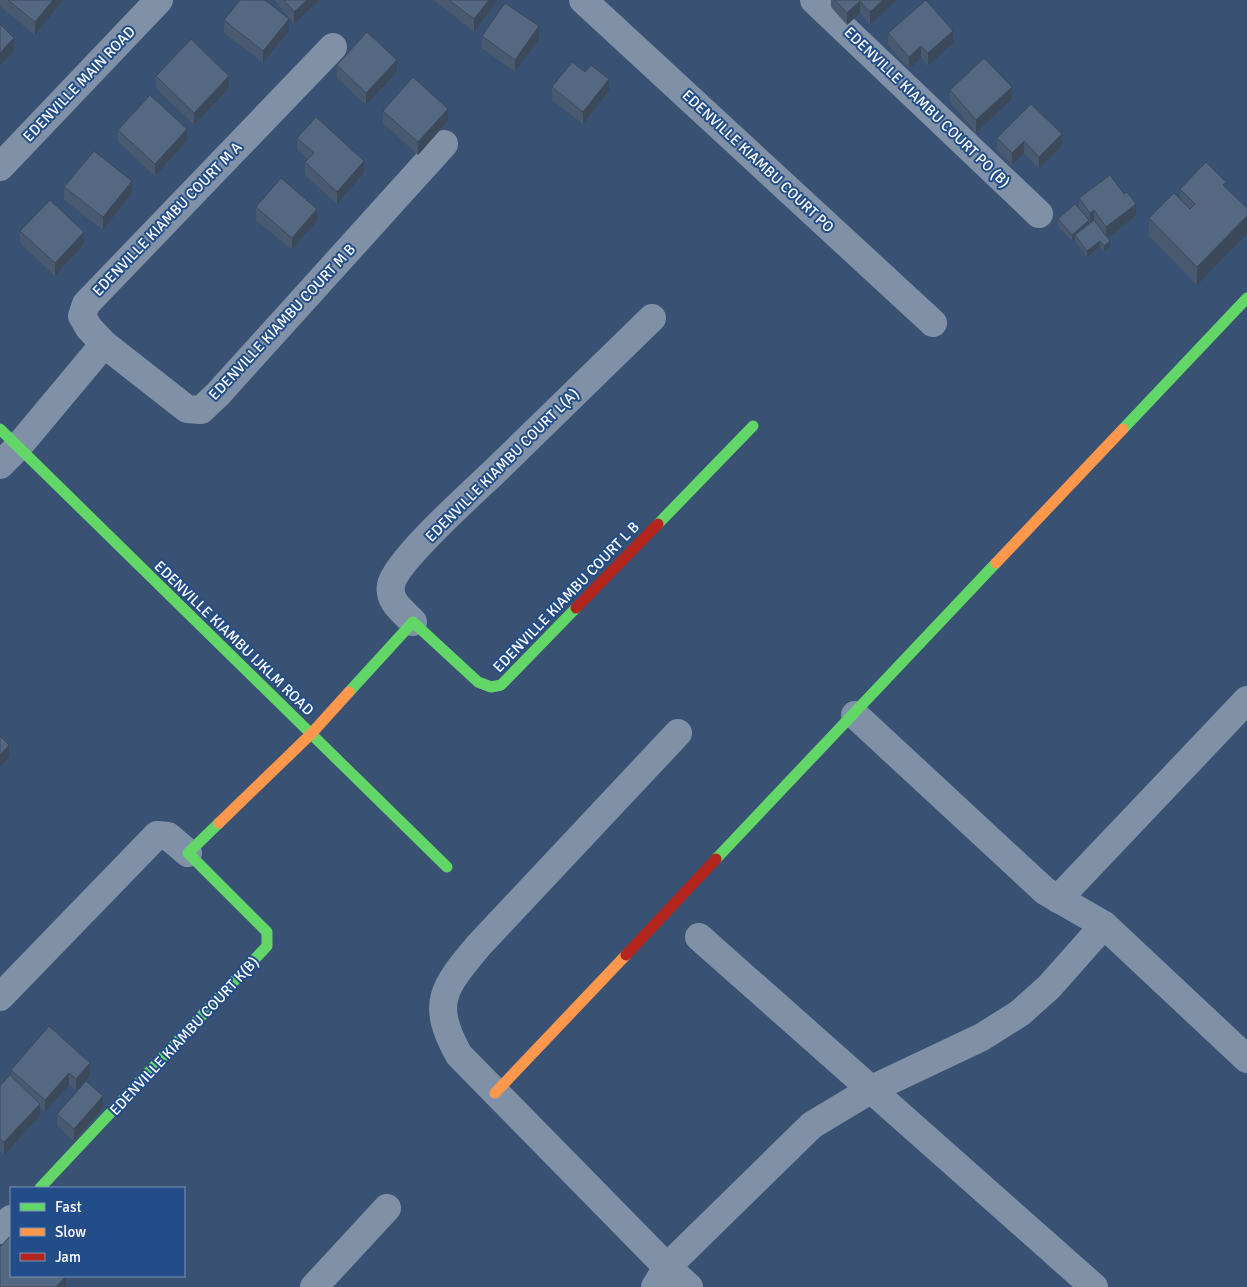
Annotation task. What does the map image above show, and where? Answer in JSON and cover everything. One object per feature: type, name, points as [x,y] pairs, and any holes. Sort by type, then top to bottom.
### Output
[{"type":"street","name":"EDENVILLE KIAMBU COURT PO","points":[[582,0],[933,323]]},
{"type":"street","name":"EDENVILLE KIAMBU COURT PO (B)","points":[[814,0],[1039,214]]},
{"type":"street","name":"EDENVILLE MAIN ROAD","points":[[0,167],[152,2]]},
{"type":"street","name":"EDENVILLE KIAMBU COURT M A","points":[[104,344],[89,328],[82,316],[86,304],[333,47]]},
{"type":"street","name":"EDENVILLE KIAMBU COURT M B","points":[[104,344],[187,409],[200,410],[218,394],[444,144]]},
{"type":"street","points":[[495,1093],[855,715],[1247,298]]},
{"type":"street","name":"EDENVILLE KIAMBU COURT L(A)","points":[[414,622],[393,602],[390,592],[391,583],[398,570],[433,530],[652,318]]},
{"type":"street","points":[[6,447],[104,344]]},
{"type":"street","name":"EDENVILLE KIAMBU COURT L B","points":[[414,622],[478,682],[491,687],[502,686],[753,426]]},
{"type":"street","name":"EDENVILLE KIAMBU IJKLM ROAD","points":[[6,447],[311,734],[447,867]]},
{"type":"street","points":[[0,997],[157,835],[168,836],[188,853],[311,734],[414,622]]},
{"type":"street","points":[[1058,899],[1247,700]]},
{"type":"street","points":[[855,715],[1045,891],[1104,925],[1247,1059]]},
{"type":"street","points":[[678,733],[514,908],[452,978],[442,1007],[447,1033],[459,1056],[495,1093],[661,1277],[689,1287]]},
{"type":"street","name":"EDENVILLE KIAMBU COURT K(B)","points":[[41,1187],[267,946],[267,932],[188,853]]},
{"type":"street","points":[[661,1277],[812,1125],[872,1089],[982,1037],[1020,1013],[1049,987],[1104,925]]},
{"type":"street","points":[[699,937],[1094,1287]]},
{"type":"street","points":[[314,1287],[388,1208]]},
{"type":"building","points":[[8,0],[53,0],[35,22]]},
{"type":"building","points":[[240,0],[265,0],[289,19],[263,51],[224,20]]},
{"type":"building","points":[[284,0],[307,0],[294,12]]},
{"type":"building","points":[[449,0],[489,0],[474,19]]},
{"type":"building","points":[[835,0],[883,0],[870,12],[860,1],[847,13]]},
{"type":"building","points":[[926,0],[953,31],[928,53],[921,46],[909,57],[888,33]]},
{"type":"building","points":[[505,3],[539,26],[515,60],[482,36]]},
{"type":"building","points":[[0,24],[14,38],[0,53]]},
{"type":"building","points":[[367,32],[397,60],[366,93],[337,65]]},
{"type":"building","points":[[191,39],[229,76],[194,113],[156,76]]},
{"type":"building","points":[[984,58],[1012,87],[976,120],[950,90]]},
{"type":"building","points":[[572,62],[585,72],[591,65],[609,79],[583,112],[552,87]]},
{"type":"building","points":[[413,77],[448,109],[418,142],[383,111]]},
{"type":"building","points":[[150,95],[187,129],[155,164],[118,130]]},
{"type":"building","points":[[1031,104],[1062,134],[1039,157],[1024,141],[1012,153],[997,138]]},
{"type":"building","points":[[316,117],[364,161],[337,192],[305,162],[314,153],[297,138]]},
{"type":"building","points":[[94,151],[132,181],[103,217],[64,187]]},
{"type":"building","points":[[1206,162],[1226,182],[1223,185],[1247,208],[1247,216],[1197,267],[1149,218],[1174,193],[1190,209],[1195,204],[1180,189]]},
{"type":"building","points":[[1110,175],[1124,194],[1127,192],[1136,204],[1106,227],[1094,210],[1090,213],[1079,198]]},
{"type":"building","points":[[281,178],[317,209],[292,238],[256,207]]},
{"type":"building","points":[[50,200],[84,232],[55,263],[20,231]]},
{"type":"building","points":[[1075,204],[1089,220],[1072,235],[1058,219]]},
{"type":"building","points":[[1094,220],[1110,241],[1104,246],[1100,241],[1087,251],[1075,235]]},
{"type":"building","points":[[0,736],[9,745],[0,755]]},
{"type":"building","points":[[49,1026],[90,1063],[76,1079],[69,1073],[45,1100],[11,1070]]},
{"type":"building","points":[[10,1075],[40,1104],[4,1142],[0,1139],[0,1086]]},
{"type":"building","points":[[86,1081],[103,1096],[74,1129],[57,1114]]},
{"type":"building","points":[[10,1236],[10,1277],[65,1277],[56,1287],[0,1287],[0,1247]]},
{"type":"traffic: fast","points":[[1123,429],[1247,298]]},
{"type":"traffic: fast","points":[[658,524],[753,426]]},
{"type":"traffic: fast","points":[[0,429],[447,867]]},
{"type":"traffic: fast","points":[[716,859],[996,563]]},
{"type":"traffic: fast","points":[[349,692],[413,622],[478,682],[491,687],[501,685],[576,608]]},
{"type":"traffic: fast","points":[[41,1187],[267,946],[267,932],[188,853],[219,823]]},
{"type":"traffic: slow","points":[[996,563],[1123,429]]},
{"type":"traffic: slow","points":[[219,823],[311,734],[349,692]]},
{"type":"traffic: slow","points":[[495,1093],[626,955]]},
{"type":"traffic: jam","points":[[576,608],[658,524]]},
{"type":"traffic: jam","points":[[626,955],[716,859]]}]
